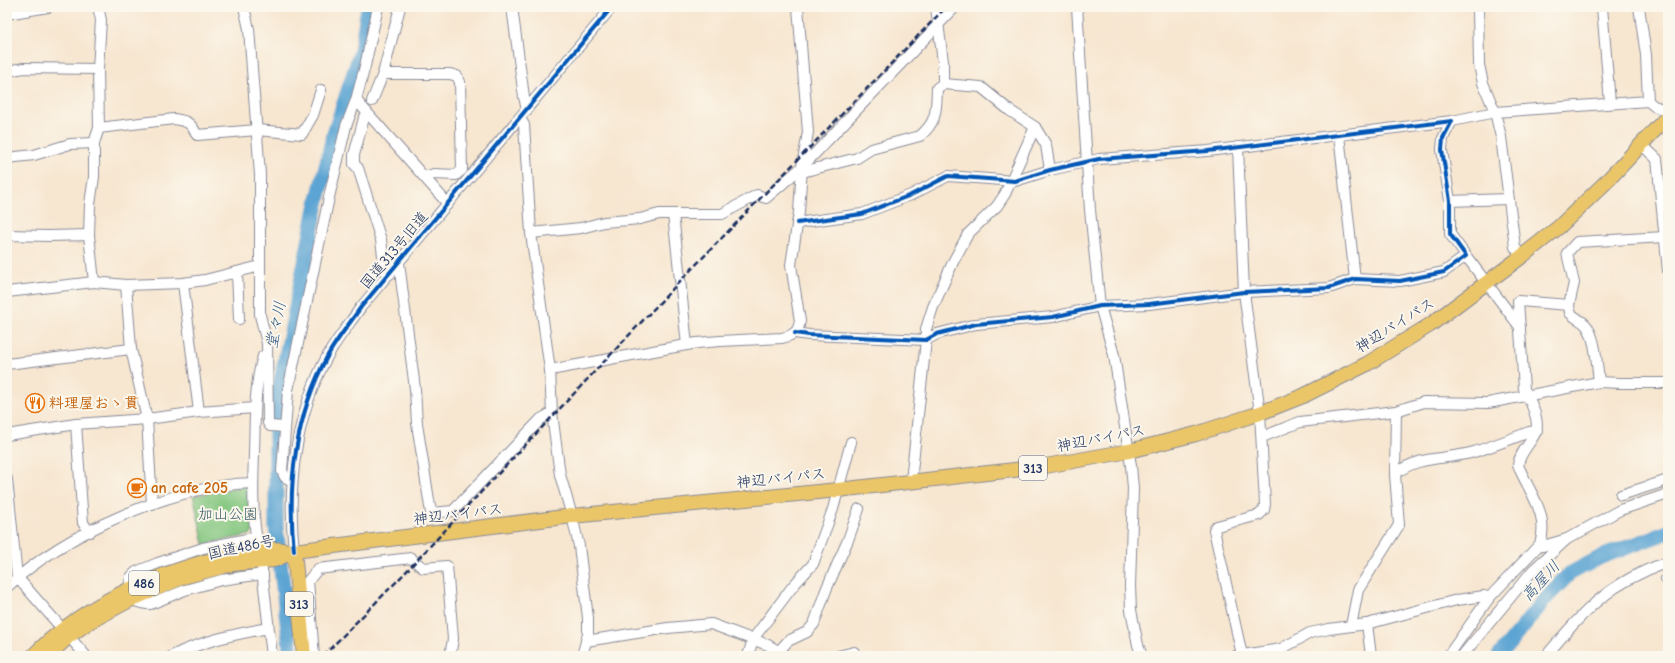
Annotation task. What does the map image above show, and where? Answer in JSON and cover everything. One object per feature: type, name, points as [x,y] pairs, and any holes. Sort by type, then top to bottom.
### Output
[{"type":"highway","name":"神辺バイパス","points":[[282,553],[572,516],[838,490],[1040,467],[1130,451],[1196,434],[1260,414],[1303,396],[1367,364],[1430,325],[1559,227],[1606,182],[1668,116]]},
{"type":"highway","name":"国道486号","points":[[48,656],[83,614],[130,594],[177,570],[228,555],[282,553]]},
{"type":"highway","name":"313","points":[[282,553],[304,656]]},
{"type":"highway","name":"国道486号","points":[[33,656],[66,633]]},
{"type":"street","points":[[7,14],[48,7]]},
{"type":"street","points":[[94,282],[89,235],[90,204],[94,177],[94,143],[99,128],[98,69],[101,20],[98,7]]},
{"type":"street","points":[[244,7],[249,29],[260,175],[260,315],[267,343],[268,423],[270,426],[285,427]]},
{"type":"street","points":[[292,481],[285,477],[282,471],[288,390],[315,260],[346,126],[356,100],[377,12],[380,14],[384,7]]},
{"type":"street","points":[[372,101],[383,74],[400,7]]},
{"type":"street","points":[[512,7],[527,110]]},
{"type":"street","name":"国道313号旧道","points":[[282,553],[292,529],[292,481],[295,456],[304,413],[314,386],[326,361],[361,307],[612,7]]},
{"type":"street","points":[[550,370],[720,340],[782,338],[791,336],[798,330],[800,321],[791,265],[808,132],[798,7]]},
{"type":"street","points":[[936,7],[943,62],[943,84]]},
{"type":"street","points":[[531,233],[581,228],[604,222],[673,214],[722,214],[757,195],[766,198],[802,170],[955,7]]},
{"type":"street","points":[[1077,7],[1090,210],[1100,306],[1114,355],[1130,451],[1133,488],[1130,586],[1132,610],[1138,645],[1142,656]]},
{"type":"street","points":[[1478,7],[1479,65],[1483,83],[1495,112],[1501,137],[1515,247],[1521,257]]},
{"type":"street","points":[[1602,7],[1610,103]]},
{"type":"street","points":[[1639,7],[1646,55],[1648,101]]},
{"type":"street","points":[[7,71],[24,68],[98,69]]},
{"type":"street","points":[[383,74],[450,74],[457,76],[460,82],[462,170],[456,175],[434,174],[425,177]]},
{"type":"street","points":[[802,170],[857,158],[871,149],[920,136],[935,119],[938,88],[943,84],[981,87],[1009,110],[1036,127],[1046,145],[1050,170]]},
{"type":"street","points":[[99,128],[174,119],[184,121],[192,125],[197,135],[257,130],[302,134],[313,115],[321,90]]},
{"type":"street","points":[[356,100],[448,204]]},
{"type":"street","points":[[797,223],[862,214],[911,195],[948,176],[1015,181],[1050,170],[1099,159],[1170,155],[1238,147],[1452,121],[1495,112],[1648,101],[1654,106],[1668,111]]},
{"type":"street","points":[[364,118],[354,155],[354,164],[358,168],[380,240],[385,271],[390,274]]},
{"type":"street","points":[[520,118],[524,125],[531,233],[550,370],[552,413],[560,475],[579,546],[588,618],[588,634],[582,656]]},
{"type":"street","points":[[1452,121],[1443,138],[1442,150],[1450,201],[1450,234],[1520,327]]},
{"type":"street","points":[[911,482],[926,329],[933,307],[953,262],[968,234],[997,206],[1036,127]]},
{"type":"street","points":[[1339,135],[1355,279]]},
{"type":"street","points":[[7,158],[34,155],[70,144],[94,143]]},
{"type":"street","points":[[1642,144],[1657,159],[1668,271]]},
{"type":"street","points":[[1238,147],[1244,292],[1260,414],[1264,510],[1259,515],[1217,526],[1214,530],[1239,655],[1271,652],[1281,649],[1310,633],[1367,624],[1457,600],[1484,596],[1489,598]]},
{"type":"street","points":[[1450,201],[1508,199]]},
{"type":"street","points":[[673,214],[687,345]]},
{"type":"street","points":[[7,234],[49,236],[89,235]]},
{"type":"street","points":[[1598,382],[1596,354],[1586,325],[1570,313],[1569,304],[1574,283],[1567,253],[1577,242],[1665,237]]},
{"type":"street","points":[[795,333],[809,335],[926,340],[937,334],[976,324],[1053,317],[1100,306],[1149,304],[1244,292],[1328,288],[1355,279],[1400,281],[1444,272],[1466,256]]},
{"type":"street","points":[[399,263],[416,389],[417,424],[431,513],[453,511],[541,419],[552,413]]},
{"type":"street","points":[[7,292],[94,282],[126,285],[183,283],[205,280],[260,266]]},
{"type":"street","points":[[237,272],[239,319]]},
{"type":"street","points":[[183,283],[199,412]]},
{"type":"street","points":[[126,285],[131,349],[147,419],[152,504]]},
{"type":"street","points":[[1448,656],[1489,598],[1540,544],[1543,527],[1540,511],[1518,465],[1519,457],[1536,431],[1537,423],[1528,395],[1524,389],[1518,301],[1569,304]]},
{"type":"street","points":[[267,343],[258,373],[255,408],[254,483],[257,539],[203,548],[158,562],[136,572],[131,577],[130,594],[146,604],[151,604],[185,590],[222,580],[263,572],[272,656]]},
{"type":"street","points":[[7,364],[131,349]]},
{"type":"street","points":[[1262,437],[1300,422],[1396,411],[1424,402],[1488,403],[1598,382],[1668,383]]},
{"type":"street","points":[[7,435],[76,424],[147,419],[199,412],[255,408]]},
{"type":"street","points":[[1351,626],[1358,590],[1399,525],[1395,474],[1396,411]]},
{"type":"street","points":[[76,424],[83,523],[90,532]]},
{"type":"street","points":[[1395,474],[1402,468],[1417,462],[1473,453],[1529,432],[1536,431]]},
{"type":"street","points":[[748,656],[753,639],[793,586],[813,564],[833,509],[851,442]]},
{"type":"street","points":[[7,479],[17,577],[86,656]]},
{"type":"street","points":[[1622,495],[1668,480]]},
{"type":"street","points":[[7,586],[17,577],[51,553],[122,515],[177,495],[239,483],[254,483]]},
{"type":"street","points":[[1540,544],[1543,546],[1566,539],[1620,510],[1668,494]]},
{"type":"street","points":[[586,641],[668,628],[712,624],[753,639],[781,654],[788,641],[807,632],[814,624],[826,590],[848,540],[859,509]]},
{"type":"street","points":[[1462,656],[1533,570],[1566,539]]},
{"type":"street","points":[[314,656],[308,581],[318,569],[410,558],[423,568],[446,566],[453,639],[450,656]]},
{"type":"street","points":[[1546,656],[1572,625],[1611,589],[1631,577],[1668,562]]},
{"type":"street","points":[[1367,624],[1371,656]]},
{"type":"street","points":[[174,656],[195,645],[268,628]]},
{"type":"street","points":[[838,656],[854,652],[855,656]]},
{"type":"green space","name":"加山公園","points":[[244,486],[252,491],[254,530],[250,535],[204,544],[193,496]]},
{"type":"waterway","name":"堂々川","points":[[291,656],[276,527],[276,417],[281,381],[316,208],[333,137],[361,51],[368,7]]},
{"type":"waterway","name":"高屋川","points":[[1499,656],[1546,598],[1569,574],[1601,557],[1668,532]]},
{"type":"railway","points":[[323,656],[401,577],[682,279],[946,7]]},
{"type":"cycle path","points":[[294,551],[292,501],[296,451],[308,402],[328,355],[361,307],[612,7]]},
{"type":"cycle path","points":[[795,333],[809,335],[926,340],[937,334],[976,324],[1053,317],[1100,306],[1149,304],[1244,292],[1329,288],[1355,279],[1400,281],[1444,272],[1466,256],[1450,234],[1450,201],[1442,150],[1443,138],[1452,121],[1208,151],[1099,159],[1050,170],[1015,181],[948,176],[911,195],[862,214],[797,223]]},
{"type":"place","name":"料理屋おゝ貫","points":[[35,403]]},
{"type":"place","name":"an cafe 205","points":[[137,488]]}]
